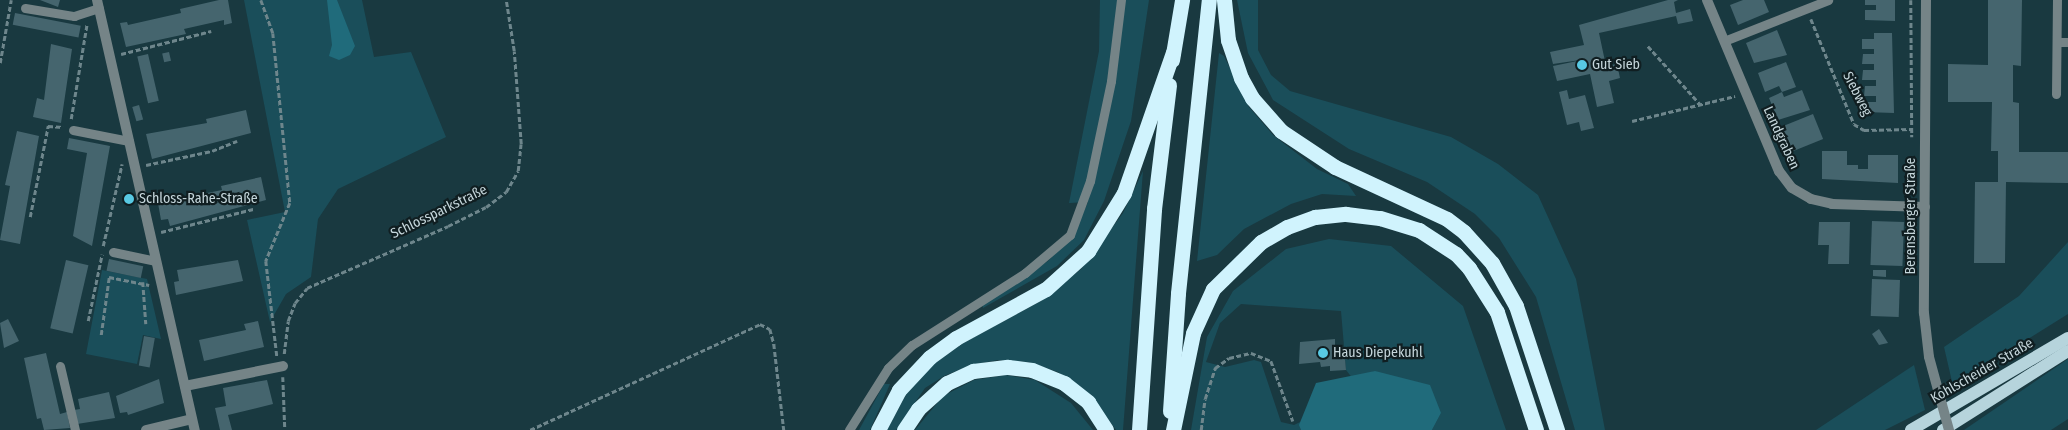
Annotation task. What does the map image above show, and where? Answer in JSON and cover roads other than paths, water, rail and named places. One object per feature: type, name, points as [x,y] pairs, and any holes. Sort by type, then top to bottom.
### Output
[{"type":"highway","points":[[1139,430],[1154,209],[1173,52],[1182,0]]},
{"type":"highway","points":[[1169,430],[1178,283],[1209,0]]},
{"type":"highway","points":[[1224,0],[1228,40],[1241,78],[1252,98],[1281,131],[1335,167],[1447,219],[1464,232],[1488,258],[1516,306],[1556,430]]},
{"type":"highway","points":[[878,430],[899,390],[930,357],[956,338],[1046,289],[1088,251],[1124,194],[1173,52]]},
{"type":"highway","points":[[1174,430],[1193,332],[1212,289],[1248,253],[1287,227],[1315,217],[1346,214],[1380,218],[1419,230],[1456,254],[1469,268],[1497,312],[1536,430]]},
{"type":"highway","points":[[904,430],[918,408],[947,383],[973,371],[1008,367],[1032,370],[1064,383],[1088,402],[1106,430]]},
{"type":"main road","name":"Kohlscheider Straße","points":[[1911,430],[2068,338]]},
{"type":"main road","name":"Kohlscheider Straße","points":[[1944,430],[2068,351]]},
{"type":"street","name":"Landgraben","points":[[1707,0],[1779,171],[1792,188],[1811,199],[1832,204],[1925,207]]},
{"type":"street","name":"Berensberger Straße","points":[[1926,0],[1924,313],[1929,356],[1949,430]]},
{"type":"street","points":[[95,6],[110,57],[195,430]]},
{"type":"street","points":[[185,386],[280,366]]},
{"type":"street","points":[[146,430],[192,419]]},
{"type":"lane","points":[[849,430],[888,368],[912,344],[1025,273],[1070,234],[1090,181],[1111,81],[1121,0]]},
{"type":"lane","points":[[1724,41],[1808,10],[1828,0]]},
{"type":"lane","points":[[2056,94],[2057,0]]},
{"type":"lane","points":[[25,8],[74,16],[95,6]]},
{"type":"lane","points":[[2057,42],[2068,42]]},
{"type":"lane","points":[[73,130],[128,141]]},
{"type":"lane","points":[[113,252],[156,261]]},
{"type":"lane","points":[[60,366],[75,430]]},
{"type":"place","name":"Gut Sieb","points":[[1582,65]]},
{"type":"place","name":"Schloss-Rahe-Straße","points":[[129,199]]},
{"type":"place","name":"Haus Diepekuhl","points":[[1323,353]]}]
